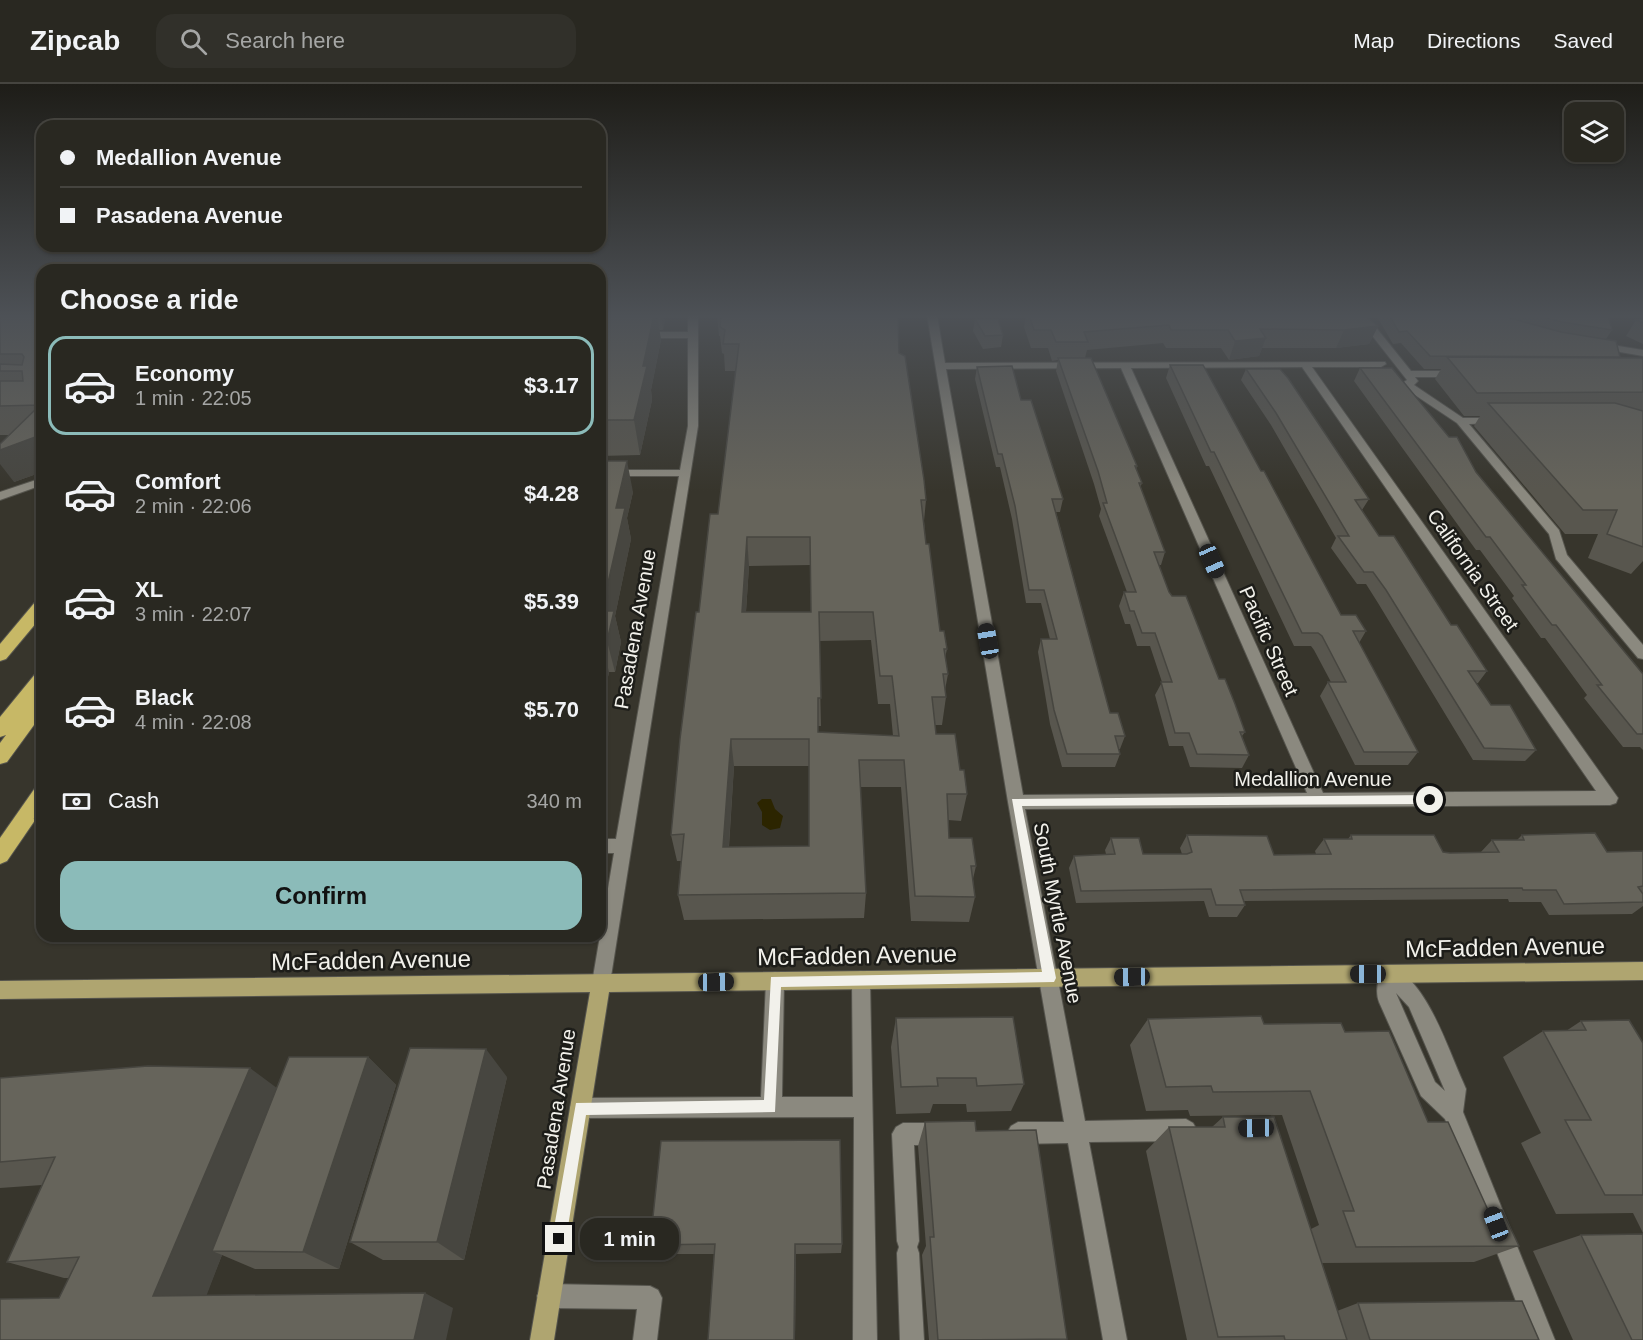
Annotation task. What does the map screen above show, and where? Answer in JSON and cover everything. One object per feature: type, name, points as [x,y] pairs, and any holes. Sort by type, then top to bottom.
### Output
[{"type":"highway","points":[[0,655],[36,612]]},
{"type":"highway","points":[[0,730],[36,684]]},
{"type":"highway","points":[[0,757],[36,709]]},
{"type":"highway","points":[[0,855],[36,803]]},
{"type":"main road","name":"McFadden Avenue","points":[[0,990],[1643,971]]},
{"type":"main road","name":"Pasadena Avenue","points":[[542,1340],[601,983]]},
{"type":"street","name":"Pasadena Avenue","points":[[601,983],[686,473],[694,410],[693,374]]},
{"type":"street","name":"South Myrtle Avenue","points":[[941,374],[1016,802],[1115,1340]]},
{"type":"street","name":"Pacific Street","points":[[1129,374],[1318,801]]},
{"type":"street","name":"California Street","points":[[1312,374],[1610,798]]},
{"type":"street","points":[[1408,374],[1467,374]]},
{"type":"street","points":[[1408,374],[1413,381],[1407,383],[1410,387],[1461,421],[1555,533],[1561,556],[1643,654]]},
{"type":"street","points":[[1461,421],[1508,420]]},
{"type":"street","points":[[606,473],[686,473]]},
{"type":"street","points":[[0,496],[36,483]]},
{"type":"street","name":"Medallion Avenue","points":[[1016,802],[1610,798]]},
{"type":"street","points":[[606,846],[623,846]]},
{"type":"street","points":[[1389,974],[1386,996],[1428,1089],[1453,1112],[1519,1286],[1543,1340]]},
{"type":"street","points":[[861,980],[866,1340]]},
{"type":"street","points":[[771,1107],[775,981]]},
{"type":"street","points":[[580,1108],[864,1107]]},
{"type":"street","points":[[996,1133],[1208,1129]]},
{"type":"street","points":[[912,1340],[903,1134],[961,1133]]},
{"type":"street","points":[[549,1296],[650,1298],[645,1340]]},
{"type":"shaded area","points":[[762,799],[771,799],[775,809],[783,816],[780,828],[770,830],[762,825],[762,812],[757,803]]},
{"type":"building","points":[[22,374],[36,374],[36,405],[0,406],[0,381],[23,381]]},
{"type":"building","points":[[606,374],[645,374],[634,420],[606,420]]},
{"type":"building","points":[[735,374],[908,374],[924,480],[926,500],[921,500],[926,544],[929,544],[940,631],[944,631],[947,649],[944,649],[948,674],[943,674],[946,697],[932,697],[936,734],[955,734],[960,770],[964,770],[967,794],[947,794],[949,838],[972,838],[976,866],[971,866],[975,897],[915,896],[904,760],[859,760],[866,893],[678,895],[684,834],[671,835],[680,739],[696,612],[699,612],[710,514],[718,514]],"holes":[[[747,537],[810,537],[811,612],[742,612]],[[819,612],[873,612],[880,676],[892,676],[899,736],[818,732],[818,698],[821,698]],[[731,739],[809,739],[809,846],[723,847]]]},
{"type":"building","points":[[979,374],[1014,374],[1021,400],[1031,400],[1063,499],[1052,499],[1110,713],[1118,713],[1125,736],[1115,736],[1120,754],[1067,754],[1054,710],[1041,639],[1057,639],[1044,590],[1029,590],[1015,506],[1002,454],[998,454]]},
{"type":"building","points":[[1064,374],[1098,374],[1137,466],[1135,466],[1142,483],[1139,483],[1165,552],[1154,552],[1169,592],[1172,596],[1186,596],[1219,679],[1225,679],[1235,704],[1245,732],[1240,732],[1249,755],[1197,754],[1189,733],[1175,733],[1161,682],[1172,682],[1155,633],[1142,633],[1134,611],[1130,611],[1124,592],[1136,592],[1103,503],[1107,503]]},
{"type":"building","points":[[1174,374],[1208,374],[1261,471],[1264,471],[1341,615],[1356,615],[1366,631],[1353,631],[1418,752],[1364,752],[1328,682],[1346,682],[1322,636],[1318,633],[1302,633],[1214,452],[1211,452]]},
{"type":"building","points":[[1249,374],[1284,374],[1288,378],[1369,499],[1355,500],[1379,536],[1394,536],[1451,625],[1457,625],[1487,671],[1468,671],[1491,705],[1510,705],[1536,750],[1484,748],[1386,590],[1373,572],[1364,572],[1338,536],[1349,536],[1276,413]]},
{"type":"building","points":[[1364,374],[1397,374],[1449,437],[1457,437],[1476,472],[1643,674],[1643,734],[1637,734],[1597,685],[1602,685],[1556,625],[1552,625],[1539,608],[1522,585],[1526,585],[1490,537],[1486,537]]},
{"type":"building","points":[[1461,374],[1643,374],[1643,392],[1477,393]]},
{"type":"building","points":[[1488,403],[1615,403],[1643,411],[1643,547],[1607,534],[1617,510],[1583,510]]},
{"type":"building","points":[[36,409],[36,437],[0,450],[0,444]]},
{"type":"building","points":[[606,461],[627,461],[616,508],[625,508],[606,592]]},
{"type":"building","points":[[606,611],[614,611],[607,641]]},
{"type":"building","points":[[1595,833],[1607,852],[1643,851],[1643,886],[1638,887],[1643,894],[1643,902],[1564,904],[1556,890],[1523,890],[1522,888],[1326,889],[1240,890],[1245,905],[1216,905],[1211,889],[1081,891],[1074,856],[1115,854],[1111,838],[1139,838],[1143,854],[1187,854],[1192,852],[1187,835],[1267,836],[1274,855],[1331,854],[1324,839],[1352,839],[1351,835],[1434,835],[1443,852],[1450,853],[1499,852],[1492,840],[1524,840],[1522,835]]},
{"type":"building","points":[[1261,1016],[1264,1024],[1341,1023],[1345,1032],[1389,1031],[1428,1122],[1448,1122],[1488,1210],[1502,1210],[1519,1246],[1356,1247],[1343,1211],[1354,1211],[1310,1091],[1213,1092],[1211,1086],[1166,1087],[1148,1019]]},
{"type":"building","points":[[1013,1017],[1024,1084],[977,1086],[976,1078],[937,1078],[938,1086],[901,1087],[896,1018]]},
{"type":"building","points":[[1629,1020],[1643,1043],[1643,1195],[1605,1195],[1565,1120],[1591,1120],[1543,1031],[1586,1030],[1581,1021]]},
{"type":"building","points":[[410,1048],[486,1049],[437,1242],[350,1242]]},
{"type":"building","points":[[289,1057],[368,1057],[303,1252],[212,1251]]},
{"type":"building","points":[[148,1066],[250,1068],[153,1296],[425,1293],[414,1340],[0,1340],[0,1299],[59,1298],[79,1257],[7,1262],[55,1157],[0,1162],[0,1078]]},
{"type":"building","points":[[1223,1117],[1274,1117],[1347,1340],[1285,1340],[1284,1336],[1218,1337],[1169,1127],[1225,1127]]},
{"type":"building","points":[[975,1121],[976,1131],[1036,1130],[1067,1339],[938,1340],[930,1237],[934,1237],[925,1122]]},
{"type":"building","points":[[840,1140],[842,1244],[795,1244],[794,1340],[708,1340],[715,1244],[650,1245],[661,1141]]},
{"type":"building","points":[[1643,1234],[1643,1340],[1632,1340],[1581,1235]]},
{"type":"building","points":[[1522,1301],[1539,1340],[1370,1340],[1358,1303]]},
{"type":"route","points":[[559,1239],[580,1108],[771,1107],[775,981],[1049,978],[1016,802],[1430,800]]}]
